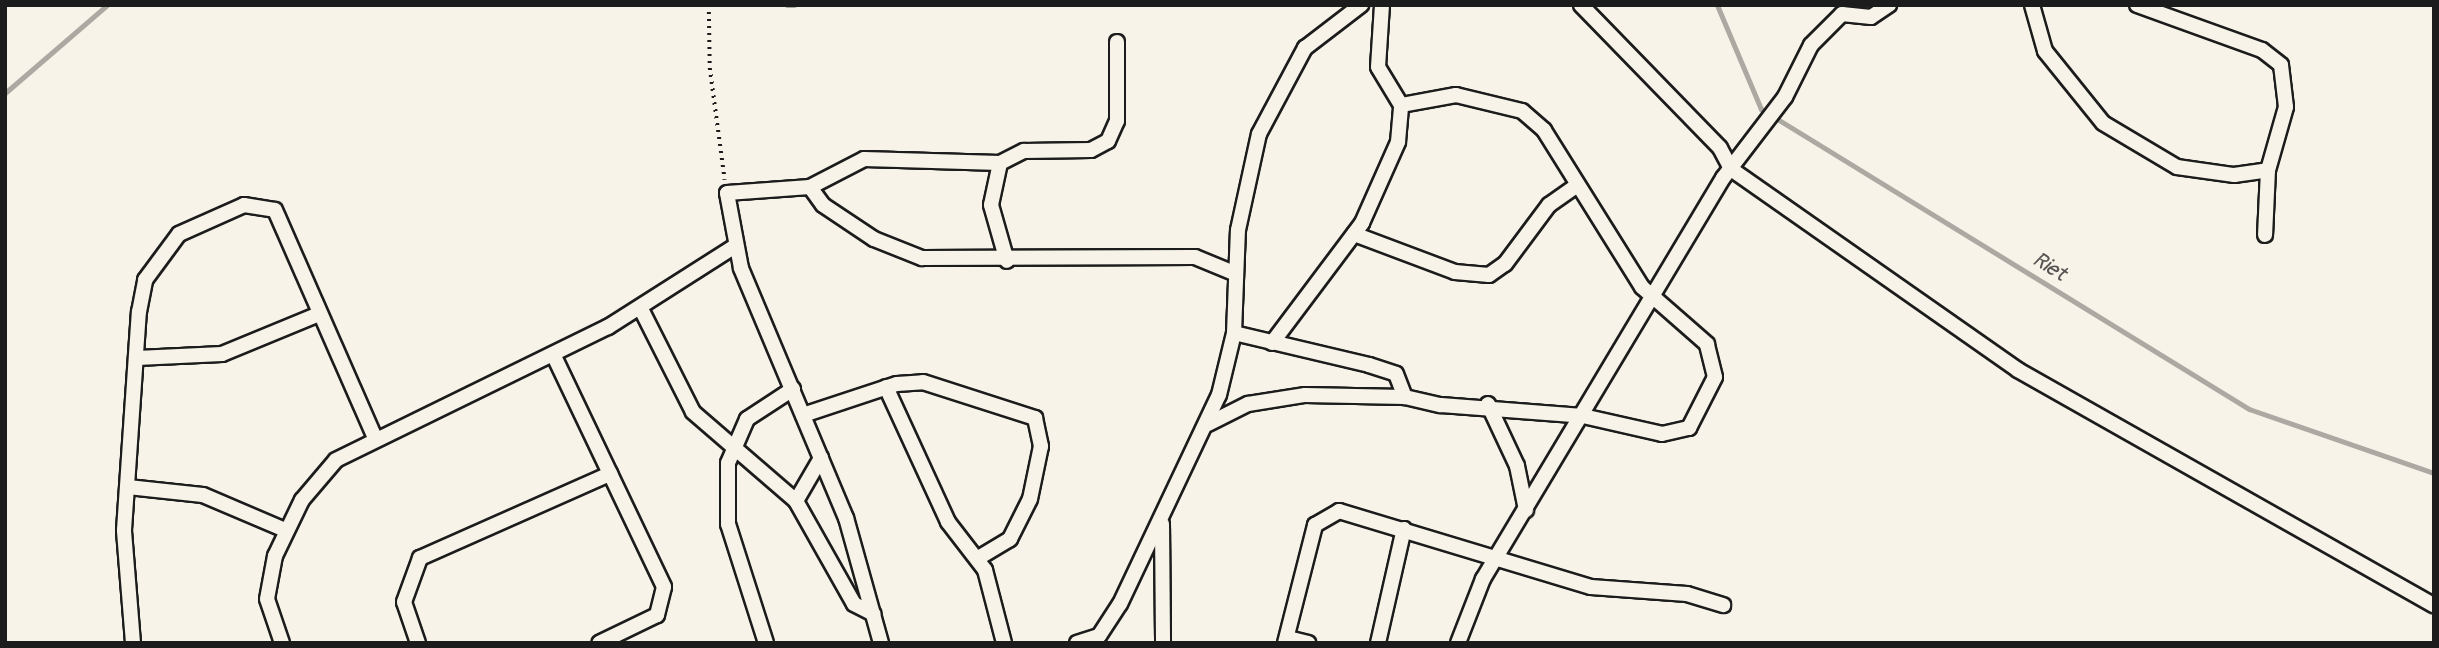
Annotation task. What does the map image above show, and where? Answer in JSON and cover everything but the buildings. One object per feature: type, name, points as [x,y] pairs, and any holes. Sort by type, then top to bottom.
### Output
[{"type":"street","points":[[1077,643],[1099,639],[1143,563],[1162,516],[1208,424],[1234,333],[1234,273],[1247,176],[1259,134],[1305,48],[1361,5]]},
{"type":"street","points":[[1272,343],[1354,234],[1385,181],[1402,130],[1401,104],[1378,66],[1382,5]]},
{"type":"street","points":[[1581,5],[1720,148],[1731,169],[2018,370],[2434,605]]},
{"type":"street","points":[[1458,643],[1474,597],[1499,554],[1731,169],[1766,128],[1811,45],[1839,10],[1871,17],[1889,5]]},
{"type":"street","points":[[2032,5],[2045,51],[2104,123],[2177,167],[2234,175],[2268,170]]},
{"type":"street","points":[[2137,5],[2276,58],[2288,93],[2268,170],[2265,235]]},
{"type":"street","points":[[881,643],[874,614],[821,458],[735,246],[727,193],[810,187],[864,159],[1000,163],[1024,151],[1091,150],[1108,141],[1116,121],[1117,42]]},
{"type":"street","points":[[1208,424],[1248,404],[1304,395],[1405,397],[1488,404],[1583,416],[1674,435],[1697,416],[1715,377],[1713,355],[1695,328],[1654,299],[1576,186],[1544,130],[1522,111],[1456,95],[1401,104]]},
{"type":"street","points":[[1000,163],[991,205],[1007,261]]},
{"type":"street","points":[[1354,234],[1455,272],[1489,275],[1505,264],[1549,205],[1576,186]]},
{"type":"street","points":[[810,187],[823,205],[905,254],[1007,261],[1195,257],[1234,273]]},
{"type":"street","points":[[132,643],[124,560],[141,290],[160,257],[190,226],[244,205],[268,205],[282,220],[319,314],[374,436]]},
{"type":"street","points":[[282,643],[267,591],[285,530],[322,474],[374,436],[446,410],[641,309],[735,246]]},
{"type":"street","points":[[641,309],[694,411],[796,501],[854,604],[874,614]]},
{"type":"street","points":[[137,358],[222,354],[319,314]]},
{"type":"street","points":[[1234,333],[1396,374],[1405,397]]},
{"type":"street","points":[[553,354],[665,594],[657,615],[599,643]]},
{"type":"street","points":[[803,415],[886,387],[923,382],[970,393],[1027,413],[1039,424],[1030,499],[1010,539],[978,558]]},
{"type":"street","points":[[886,387],[948,522],[978,558],[1004,643]]},
{"type":"street","points":[[766,643],[728,524],[732,446],[753,412],[793,389]]},
{"type":"street","points":[[1488,404],[1517,466],[1526,510]]},
{"type":"street","points":[[796,501],[821,458]]},
{"type":"street","points":[[418,643],[404,602],[420,558],[610,474]]},
{"type":"street","points":[[128,487],[203,495],[285,530]]},
{"type":"street","points":[[1308,643],[1287,640],[1318,521],[1339,511],[1499,554],[1591,587],[1687,594],[1723,605]]},
{"type":"street","points":[[1162,516],[1163,643]]},
{"type":"street","points":[[1378,643],[1404,529]]},
{"type":"path","points":[[709,5],[710,68],[727,193]]},
{"type":"waterway","name":"Riet","points":[[5,93],[107,5]]},
{"type":"waterway","name":"Riet","points":[[787,5],[794,5]]},
{"type":"waterway","name":"Riet","points":[[1717,5],[1761,109],[2249,409],[2434,473]]}]
